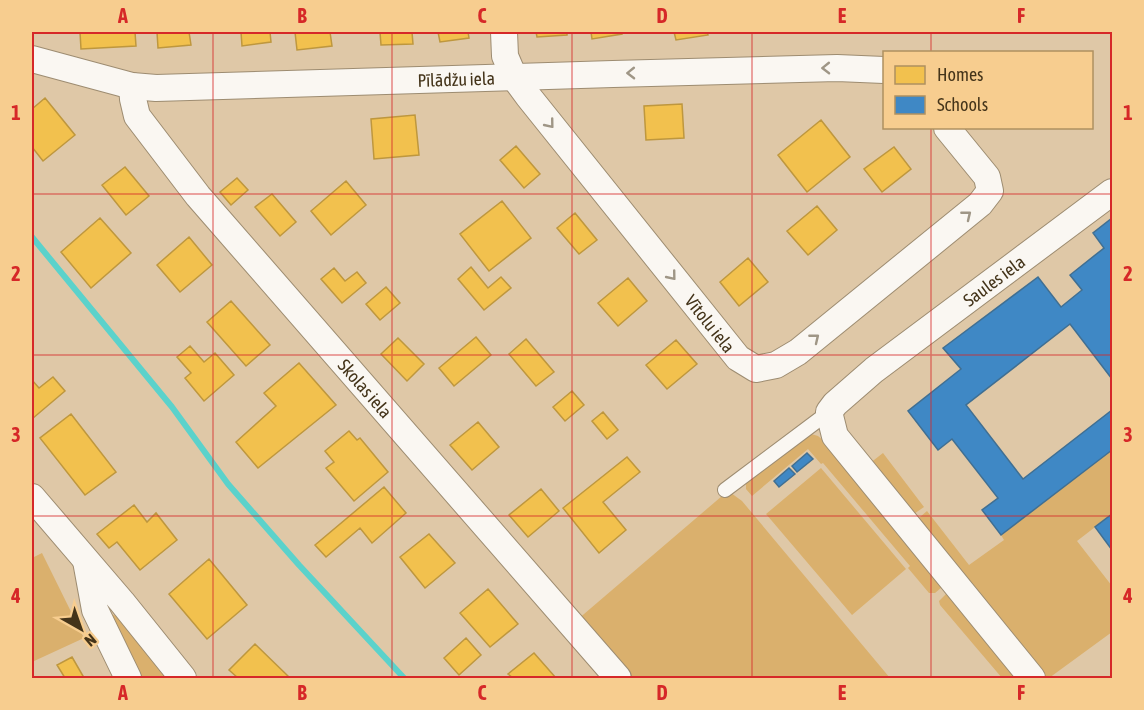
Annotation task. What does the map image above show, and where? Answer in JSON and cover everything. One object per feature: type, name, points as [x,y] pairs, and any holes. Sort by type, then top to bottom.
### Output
[{"type":"street","name":"Vītolu iela","points":[[504,32],[505,56],[514,77],[738,358],[756,369],[776,365],[798,352],[980,204],[990,191],[987,177],[948,129]]},
{"type":"street","name":"Pīlādžu iela","points":[[32,59],[132,86],[156,88],[837,68],[883,70]]},
{"type":"street","name":"Skolas iela","points":[[132,86],[137,116],[198,196],[618,678]]},
{"type":"street","name":"Saules iela","points":[[829,412],[874,370],[1113,192]]},
{"type":"street","points":[[829,412],[835,436],[1032,678]]},
{"type":"street","points":[[32,497],[122,602],[183,678]]},
{"type":"street","points":[[85,559],[95,610],[128,678]]},
{"type":"lane","points":[[725,490],[829,412]]},
{"type":"shaded area","points":[[811,434],[824,441],[942,587],[935,593],[929,593],[908,568],[910,566],[823,463],[821,464],[808,449],[752,496],[746,489],[746,483]]},
{"type":"shaded area","points":[[1112,450],[1112,514],[1077,541],[1112,586],[1112,632],[1049,678],[1040,678],[913,523],[927,511],[969,565],[1004,540],[1001,535]]},
{"type":"shaded area","points":[[883,453],[924,507],[908,518],[865,467]]},
{"type":"shaded area","points":[[821,468],[906,569],[852,615],[766,514]]},
{"type":"shaded area","points":[[731,493],[742,501],[890,678],[627,678],[577,620],[722,496]]},
{"type":"shaded area","points":[[42,553],[84,638],[32,662],[32,558]]},
{"type":"shaded area","points":[[946,594],[951,594],[1023,678],[1002,678],[940,605],[939,601]]},
{"type":"shaded area","points":[[111,614],[124,619],[171,678],[141,678]]},
{"type":"building: Homes","points":[[80,32],[135,32],[136,46],[81,49]]},
{"type":"building: Homes","points":[[157,32],[189,32],[191,45],[158,48]]},
{"type":"building: Homes","points":[[241,32],[270,32],[271,42],[242,46]]},
{"type":"building: Homes","points":[[295,32],[330,32],[332,46],[297,50]]},
{"type":"building: Homes","points":[[380,32],[412,32],[413,44],[381,45]]},
{"type":"building: Homes","points":[[438,32],[468,32],[469,38],[440,42]]},
{"type":"building: Homes","points":[[536,32],[567,32],[567,35],[537,37]]},
{"type":"building: Homes","points":[[591,32],[622,32],[622,34],[592,39]]},
{"type":"building: Homes","points":[[674,32],[707,32],[708,35],[676,40]]},
{"type":"building: Homes","points":[[45,98],[75,135],[43,161],[32,147],[32,109]]},
{"type":"building: Homes","points":[[682,104],[684,138],[646,140],[644,106]]},
{"type":"building: Homes","points":[[415,115],[419,155],[374,159],[371,119]]},
{"type":"building: Homes","points":[[821,120],[850,157],[807,192],[778,155]]},
{"type":"building: Homes","points":[[516,146],[540,174],[524,188],[500,160]]},
{"type":"building: Homes","points":[[894,147],[911,169],[882,192],[864,169]]},
{"type":"building: Homes","points":[[125,167],[149,196],[126,215],[102,185]]},
{"type":"building: Homes","points":[[237,178],[248,190],[231,205],[220,192]]},
{"type":"building: Homes","points":[[346,181],[366,205],[331,235],[311,211]]},
{"type":"building: Homes","points":[[272,194],[296,222],[280,236],[255,207]]},
{"type":"building: Homes","points":[[502,201],[531,238],[489,271],[460,234]]},
{"type":"building: Homes","points":[[817,206],[837,230],[808,255],[787,231]]},
{"type":"building: Homes","points":[[575,213],[597,240],[579,254],[557,228]]},
{"type":"building: Homes","points":[[100,218],[131,253],[91,288],[61,252]]},
{"type":"building: Homes","points":[[189,237],[212,265],[180,292],[157,265]]},
{"type":"building: Homes","points":[[748,258],[768,282],[739,306],[720,282]]},
{"type":"building: Homes","points":[[471,267],[488,288],[501,277],[511,288],[484,310],[458,279]]},
{"type":"building: Homes","points":[[334,268],[345,281],[357,272],[366,283],[342,303],[321,279]]},
{"type":"building: Homes","points":[[628,278],[647,301],[618,326],[598,303]]},
{"type":"building: Homes","points":[[386,287],[400,303],[380,320],[366,304]]},
{"type":"building: Homes","points":[[231,301],[270,345],[246,366],[207,322]]},
{"type":"building: Homes","points":[[476,337],[491,355],[454,386],[439,368]]},
{"type":"building: Homes","points":[[398,338],[424,364],[407,381],[381,354]]},
{"type":"building: Homes","points":[[526,339],[554,372],[536,386],[509,354]]},
{"type":"building: Homes","points":[[676,340],[697,364],[667,389],[646,365]]},
{"type":"building: Homes","points":[[190,346],[204,362],[215,353],[234,375],[204,401],[185,378],[191,373],[177,357]]},
{"type":"building: Homes","points":[[299,363],[336,405],[258,468],[236,442],[276,406],[264,393]]},
{"type":"building: Homes","points":[[53,377],[65,391],[32,419],[32,380],[39,388]]},
{"type":"building: Homes","points":[[572,391],[584,405],[565,421],[553,407]]},
{"type":"building: Homes","points":[[603,412],[618,430],[607,439],[592,421]]},
{"type":"building: Homes","points":[[71,414],[116,472],[85,495],[40,438]]},
{"type":"building: Homes","points":[[478,422],[499,447],[472,470],[450,445]]},
{"type":"building: Homes","points":[[349,431],[357,440],[360,438],[388,472],[354,501],[326,468],[334,462],[325,451]]},
{"type":"building: Homes","points":[[627,457],[640,472],[603,502],[626,530],[599,553],[563,508]]},
{"type":"building: Homes","points":[[384,487],[406,513],[372,543],[360,528],[326,557],[315,545]]},
{"type":"building: Homes","points":[[541,489],[559,511],[528,537],[509,515]]},
{"type":"building: Homes","points":[[134,505],[147,522],[156,513],[177,540],[140,570],[117,542],[109,548],[97,534]]},
{"type":"building: Homes","points":[[429,534],[455,563],[425,588],[400,557]]},
{"type":"building: Homes","points":[[209,559],[247,605],[207,639],[169,594]]},
{"type":"building: Homes","points":[[488,589],[518,624],[490,647],[460,613]]},
{"type":"building: Homes","points":[[466,638],[481,655],[459,675],[444,658]]},
{"type":"building: Homes","points":[[255,644],[290,678],[238,678],[229,670]]},
{"type":"building: Homes","points":[[534,653],[556,678],[513,678],[508,674]]},
{"type":"building: Homes","points":[[72,657],[83,676],[65,678],[57,665]]},
{"type":"building: Schools","points":[[1112,218],[1112,379],[1070,324],[966,405],[1023,479],[1112,410],[1112,450],[1001,535],[982,510],[998,498],[952,439],[938,450],[908,411],[961,369],[943,348],[1038,277],[1061,307],[1082,290],[1070,275],[1104,248],[1093,233]]},
{"type":"building: Schools","points":[[807,453],[813,459],[797,472],[792,466]]},
{"type":"building: Schools","points":[[789,468],[795,474],[779,487],[774,481]]},
{"type":"building: Schools","points":[[1112,514],[1112,550],[1095,527]]},
{"type":"waterway","points":[[32,237],[172,407],[228,484],[299,565],[404,678]]}]
